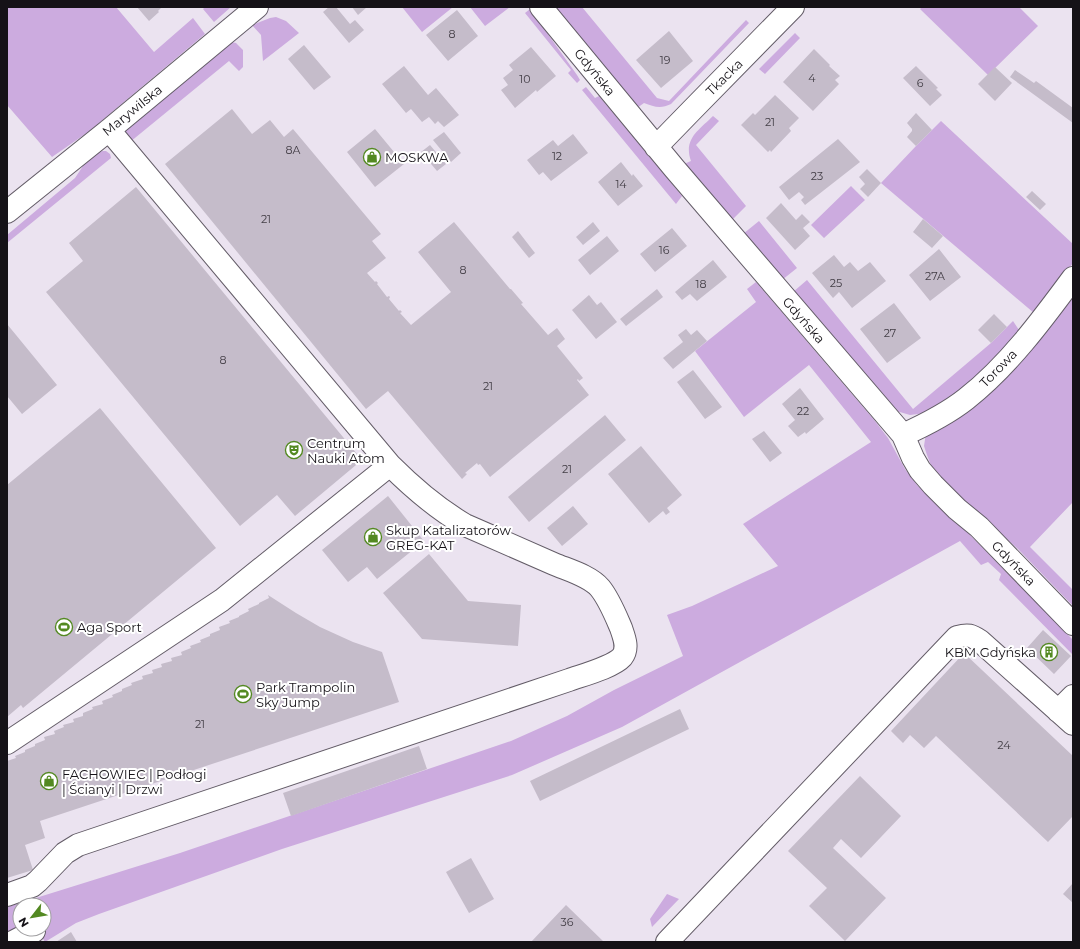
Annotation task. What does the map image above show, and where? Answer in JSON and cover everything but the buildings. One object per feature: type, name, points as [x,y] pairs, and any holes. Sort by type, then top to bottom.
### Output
[{"type":"street","name":"Marywilska","points":[[7,212],[109,130],[257,7]]},
{"type":"street","name":"Gdyńska","points":[[541,7],[656,147],[903,434],[913,458],[920,470],[957,509],[979,527],[1073,624]]},
{"type":"street","name":"Tkacka","points":[[656,147],[793,7]]},
{"type":"street","points":[[7,895],[26,888],[38,881],[64,853],[78,846],[605,667],[617,661],[622,656],[626,644],[617,618],[599,587],[580,575],[465,524],[446,514],[403,478],[390,465],[109,130]]},
{"type":"street","name":"Torowa","points":[[903,434],[919,428],[965,400],[996,373],[1043,319],[1073,278]]},
{"type":"street","points":[[7,743],[222,600],[390,465]]},
{"type":"street","points":[[667,942],[957,637],[970,635],[1068,711]]},
{"type":"street","points":[[13,942],[23,937]]},
{"type":"shaded area","points":[[7,7],[116,7],[154,52],[193,18],[205,34],[91,130],[52,157],[7,105]]},
{"type":"shaded area","points":[[205,7],[231,7],[214,22],[203,9]]},
{"type":"shaded area","points":[[402,7],[453,7],[422,32]]},
{"type":"shaded area","points":[[470,7],[510,7],[485,26]]},
{"type":"shaded area","points":[[582,7],[657,98],[669,101],[746,20],[749,23],[671,104],[664,107],[658,107],[644,103],[637,108],[555,8]]},
{"type":"shaded area","points":[[922,7],[1019,7],[1038,26],[988,75],[920,9]]},
{"type":"shaded area","points":[[530,9],[577,75],[580,80],[577,83],[568,73],[571,70],[525,13]]},
{"type":"shaded area","points":[[276,17],[286,21],[299,33],[263,61],[261,35],[252,25]]},
{"type":"shaded area","points":[[795,33],[800,38],[765,74],[759,69]]},
{"type":"shaded area","points":[[231,42],[236,43],[243,50],[243,67],[239,71],[229,61],[130,142],[121,132]]},
{"type":"shaded area","points":[[586,87],[595,98],[599,96],[682,196],[676,204],[582,90]]},
{"type":"shaded area","points":[[713,116],[719,121],[696,145],[746,206],[731,221],[684,164],[691,161],[689,147],[694,136]]},
{"type":"shaded area","points":[[941,121],[1073,244],[1073,263],[1034,313],[881,183]]},
{"type":"shaded area","points":[[103,151],[110,154],[111,158],[7,243],[7,235],[75,178],[85,163],[98,152]]},
{"type":"shaded area","points":[[851,186],[865,200],[824,238],[811,225]]},
{"type":"shaded area","points":[[759,221],[797,268],[782,280],[743,234]]},
{"type":"shaded area","points":[[807,280],[913,409],[991,343],[1013,321],[1019,330],[980,377],[932,411],[910,415],[893,410],[793,292]]},
{"type":"shaded area","points":[[756,282],[875,421],[888,438],[905,469],[917,485],[969,534],[1073,640],[1073,655],[999,580],[1001,574],[988,562],[981,565],[960,541],[622,727],[512,775],[282,849],[99,914],[76,923],[45,942],[42,937],[52,937],[52,897],[39,897],[180,853],[511,741],[567,716],[614,690],[683,656],[667,615],[692,606],[778,566],[743,524],[871,442],[809,365],[744,417],[695,351],[756,302],[747,289]]},
{"type":"shaded area","points":[[1073,292],[1073,502],[1030,547],[1073,590],[1073,606],[1018,549],[943,481],[932,468],[924,446],[926,433]]},
{"type":"shaded area","points":[[667,894],[679,899],[652,927],[650,919]]},
{"type":"shaded area","points":[[12,905],[12,930],[7,932],[7,907]]},
{"type":"place","name":"MOSKWA","points":[[372,157]]},
{"type":"place","name":"Centrum Nauki Atom","points":[[294,450]]},
{"type":"place","name":"Skup Katalizatorów GREG-KAT","points":[[373,537]]},
{"type":"place","name":"Aga Sport","points":[[64,627]]},
{"type":"place","name":"KBM Gdyńska","points":[[1049,652]]},
{"type":"place","name":"Park Trampolin Sky Jump","points":[[243,694]]},
{"type":"place","name":"FACHOWIEC | Podłogi | Ścianyi | Drzwi","points":[[49,781]]}]
